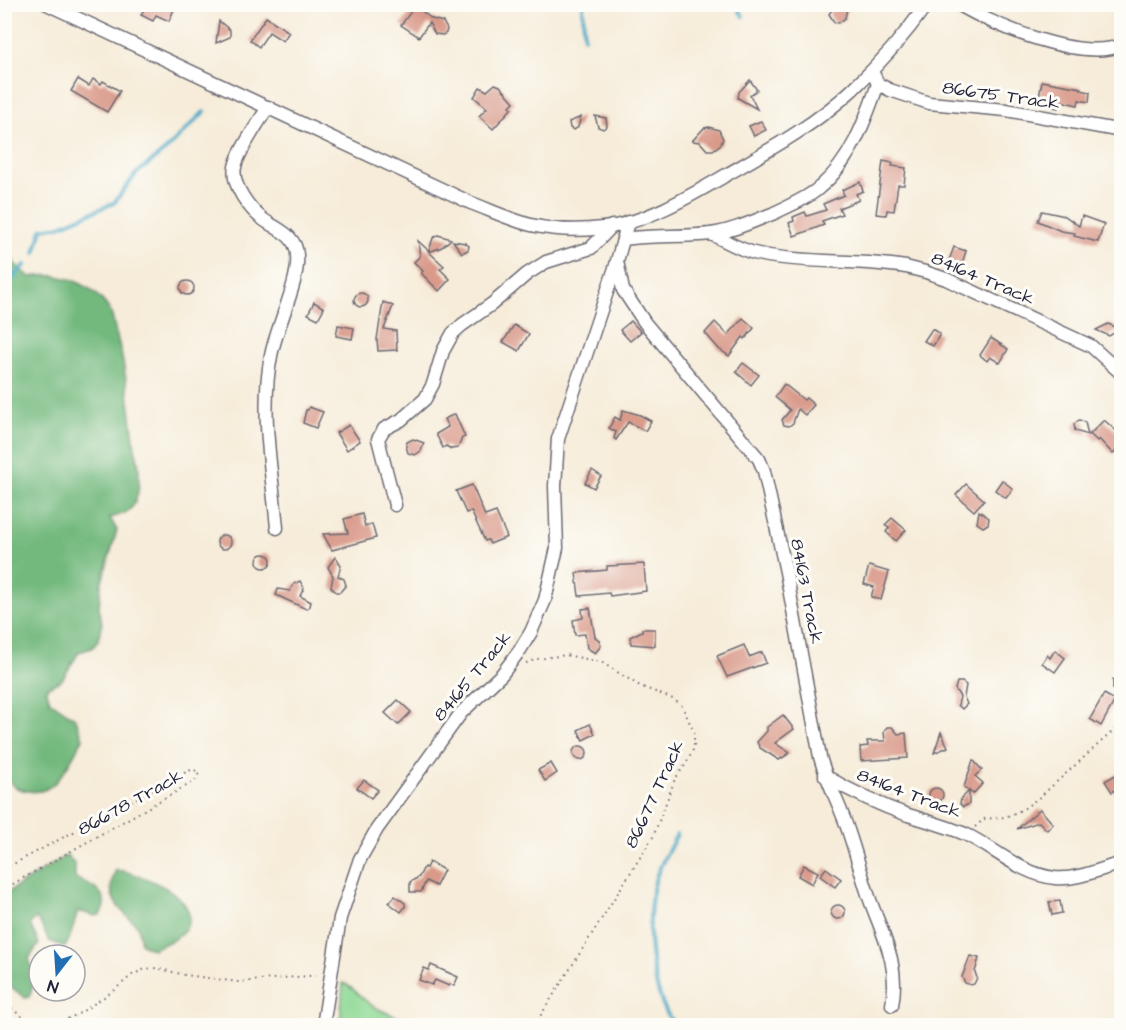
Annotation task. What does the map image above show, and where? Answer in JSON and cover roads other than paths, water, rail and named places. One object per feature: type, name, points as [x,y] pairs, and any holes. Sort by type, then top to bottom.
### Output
[{"type":"street","points":[[46,4],[471,203],[530,225],[574,229],[628,222],[690,196],[806,126],[850,92],[872,71],[906,34],[927,4]]},
{"type":"street","points":[[958,4],[996,25],[1054,43],[1100,49],[1112,49],[1122,45]]},
{"type":"street","points":[[623,239],[711,234],[744,226],[790,206],[819,189],[847,158],[878,84],[872,71]]},
{"type":"street","name":"86675 Track","points":[[878,84],[929,103],[1006,110],[1122,131]]},
{"type":"street","points":[[268,107],[236,163],[234,177],[256,214],[285,232],[293,240],[298,257],[296,272],[274,341],[267,381],[267,411],[277,528]]},
{"type":"street","name":"84163 Track","points":[[628,222],[617,261],[623,290],[630,304],[759,459],[764,471],[786,572],[820,757],[825,776],[848,828],[870,902],[892,960],[895,981],[892,1005]]},
{"type":"street","points":[[395,505],[378,439],[384,429],[401,420],[425,399],[433,384],[443,351],[453,333],[537,268],[546,262],[591,248],[613,225]]},
{"type":"street","name":"84164 Track","points":[[711,234],[737,247],[762,255],[906,267],[928,272],[1091,346],[1122,374]]},
{"type":"street","name":"84165 Track","points":[[323,1026],[340,918],[360,859],[377,829],[461,713],[502,674],[520,650],[545,600],[557,548],[555,486],[558,440],[617,261]]},
{"type":"street","name":"84164 Track","points":[[825,776],[855,794],[966,835],[1015,865],[1048,876],[1079,876],[1122,863]]},
{"type":"waterway","points":[[583,4],[584,37]]},
{"type":"waterway","points":[[735,4],[743,16]]},
{"type":"waterway","points":[[35,253],[42,229],[60,226],[114,203],[136,174],[168,148],[204,112]]},
{"type":"waterway","points":[[4,287],[25,265]]},
{"type":"waterway","points":[[675,1026],[666,1012],[655,976],[650,916],[655,881],[677,834]]}]
